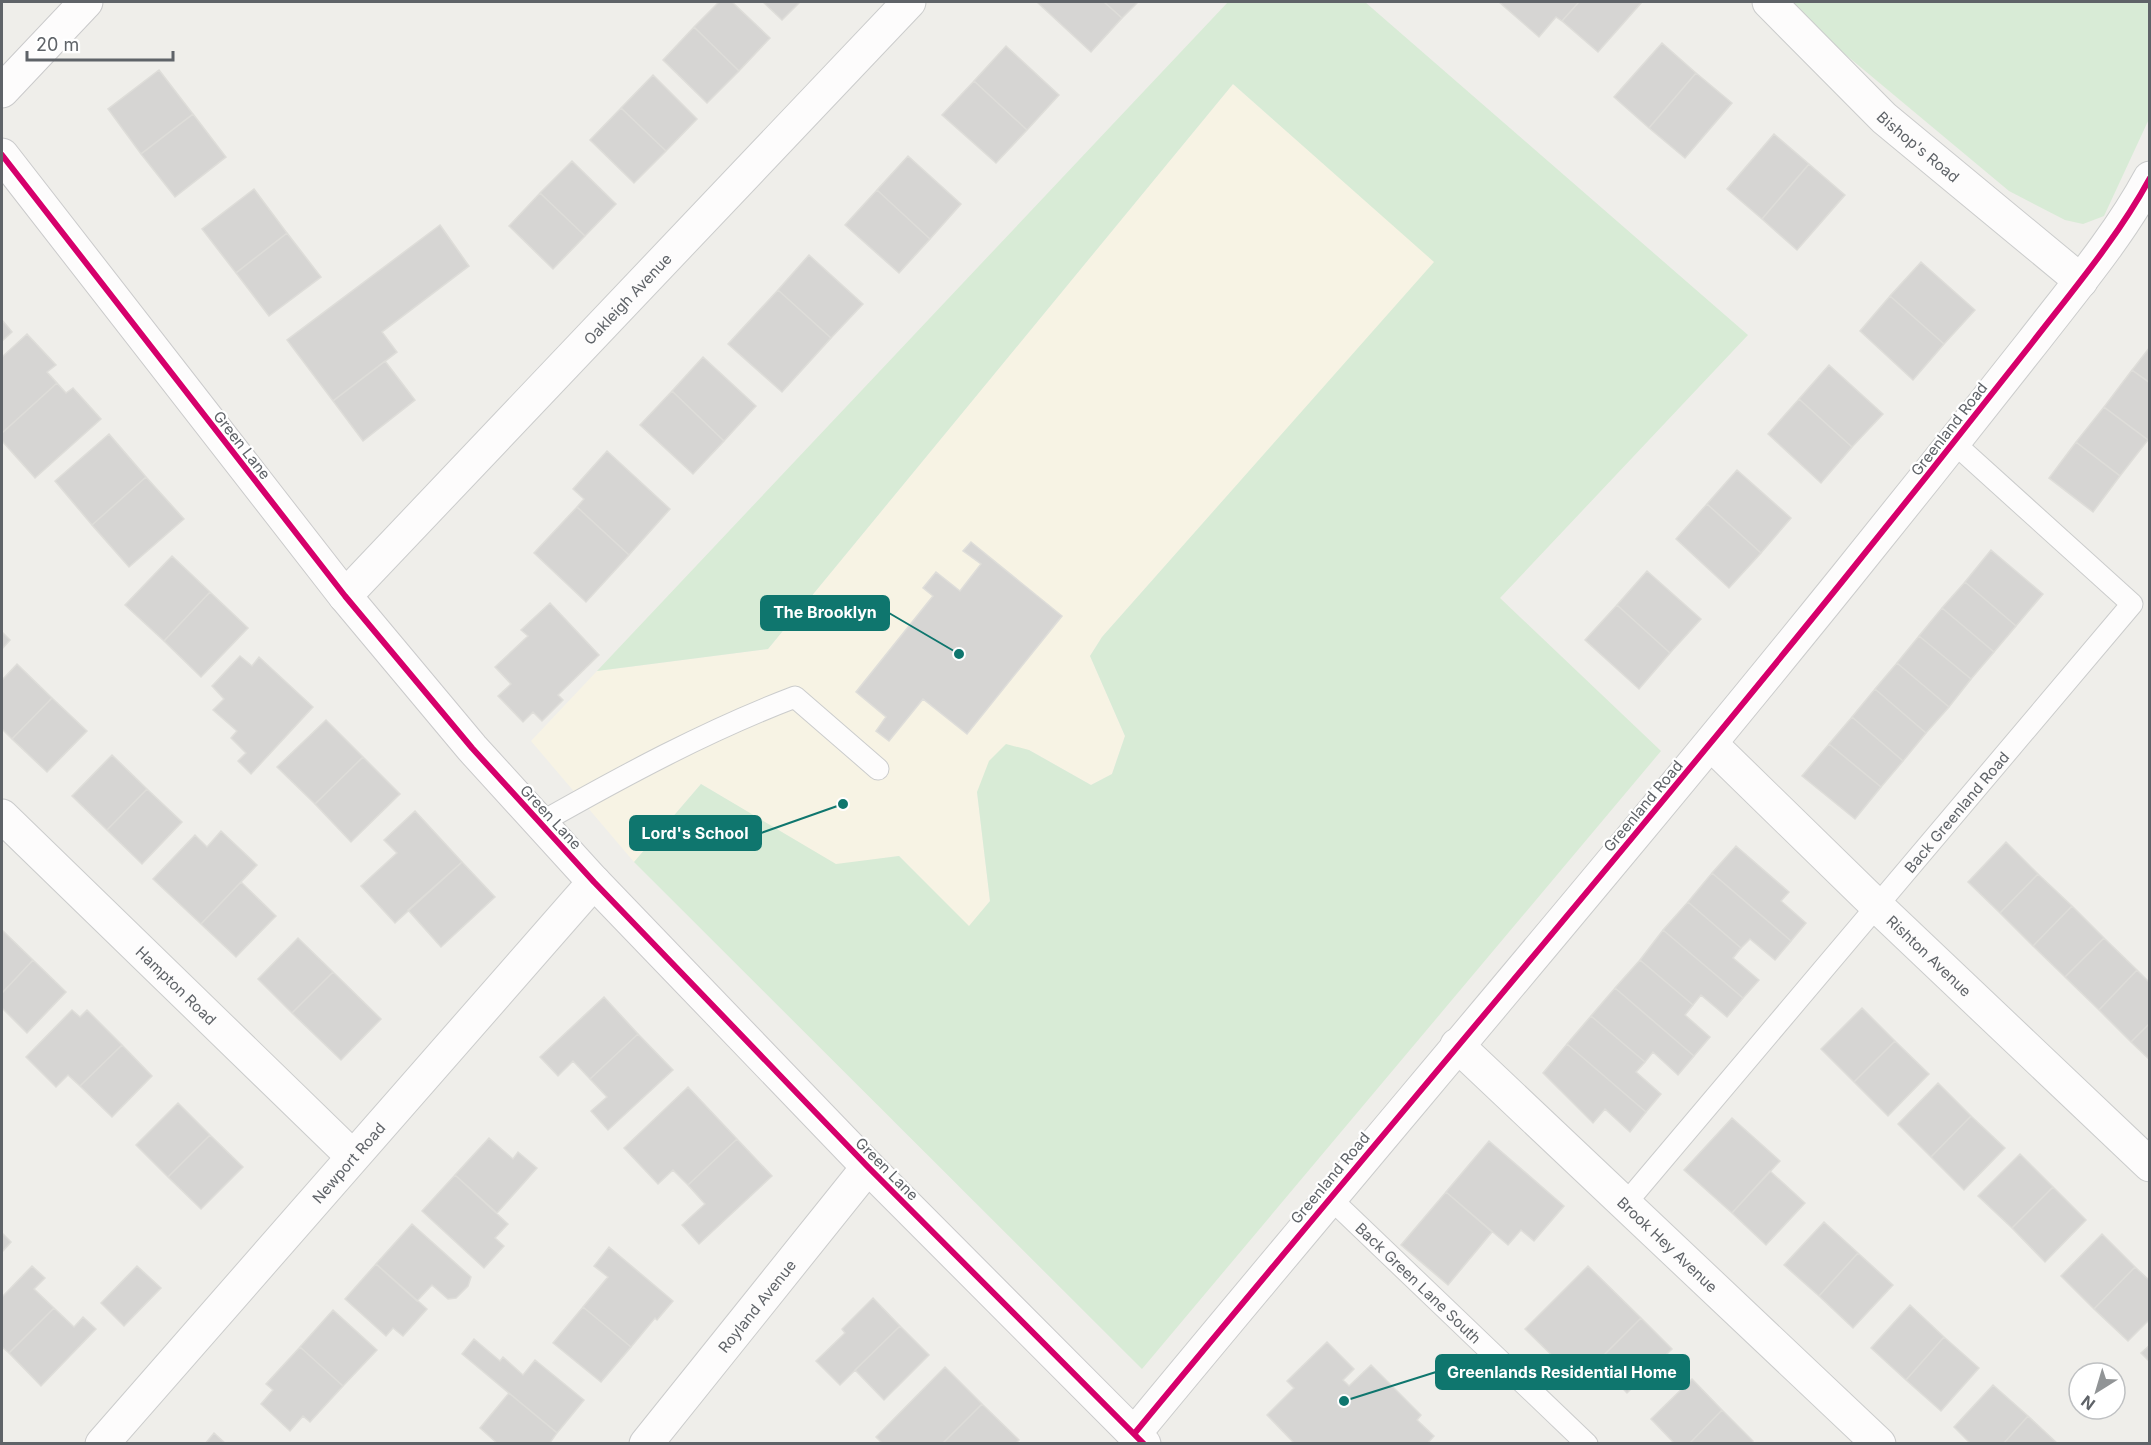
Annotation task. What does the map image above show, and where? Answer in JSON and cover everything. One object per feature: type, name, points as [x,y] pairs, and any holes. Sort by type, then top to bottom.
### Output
[{"type":"street","points":[[2,91],[86,2]]},
{"type":"street","name":"Oakleigh Avenue","points":[[345,596],[909,2]]},
{"type":"street","name":"Bishop's Road","points":[[1769,2],[1884,118],[2081,280]]},
{"type":"street","name":"Green Lane","points":[[2,155],[345,596],[472,748],[594,882],[868,1167],[1139,1439]]},
{"type":"street","name":"Greenland Road","points":[[1139,1439],[1329,1197],[1711,744],[1954,443],[2145,196]]},
{"type":"street","name":"Rishton Avenue","points":[[1711,744],[1876,905],[2150,1165]]},
{"type":"street","name":"Hampton Road","points":[[2,816],[352,1156]]},
{"type":"street","name":"Newport Road","points":[[102,1443],[594,882]]},
{"type":"street","name":"Brook Hey Avenue","points":[[1457,1045],[1879,1443]]},
{"type":"street","name":"Royland Avenue","points":[[646,1443],[868,1167]]},
{"type":"lane","name":"Back Greenland Road","points":[[1626,1203],[2132,604],[1954,443]]},
{"type":"lane","points":[[540,823],[647,763],[746,716],[795,697],[878,769]]},
{"type":"lane","name":"Back Green Lane South","points":[[1329,1197],[1587,1443]]},
{"type":"shaded area","points":[[1233,84],[1435,262],[1102,637],[1090,656],[1125,736],[1112,774],[1091,785],[1029,750],[977,792],[990,901],[969,927],[899,856],[836,865],[701,784],[634,862],[531,741],[597,671],[768,649]]},
{"type":"green space","points":[[1228,2],[1365,2],[1748,335],[1500,598],[1661,751],[1142,1369],[634,862],[701,784],[836,864],[899,856],[969,926],[990,901],[977,792],[989,761],[1006,744],[1029,750],[1091,785],[1112,774],[1125,736],[1090,656],[1102,637],[1434,262],[1233,84],[768,649],[597,671]]},
{"type":"green space","points":[[1792,2],[2149,2],[2149,119],[2104,216],[2083,224],[2065,220],[2009,191],[1840,50]]},
{"type":"building","points":[[719,2],[732,2],[770,38],[739,71],[694,27]]},
{"type":"building","points":[[763,2],[800,2],[782,20]]},
{"type":"building","points":[[1104,2],[1122,18],[1091,52],[1038,3]]},
{"type":"building","points":[[1104,2],[1138,2],[1122,18]]},
{"type":"building","points":[[1499,2],[1579,2],[1562,21],[1556,17],[1539,37]]},
{"type":"building","points":[[1579,2],[1642,2],[1598,52],[1562,21]]},
{"type":"building","points":[[694,27],[739,71],[707,103],[663,60]]},
{"type":"building","points":[[1662,43],[1696,73],[1649,128],[1614,97]]},
{"type":"building","points":[[1006,46],[1059,95],[1027,130],[974,81]]},
{"type":"building","points":[[159,70],[193,114],[141,154],[108,109]]},
{"type":"building","points":[[1696,73],[1732,103],[1685,158],[1649,128]]},
{"type":"building","points":[[653,75],[697,119],[666,151],[621,108]]},
{"type":"building","points":[[974,81],[1027,130],[996,163],[942,115]]},
{"type":"building","points":[[621,108],[666,151],[634,183],[590,140]]},
{"type":"building","points":[[193,114],[226,157],[175,197],[141,154]]},
{"type":"building","points":[[1774,134],[1809,164],[1762,219],[1727,189]]},
{"type":"building","points":[[908,156],[961,204],[930,239],[877,190]]},
{"type":"building","points":[[572,161],[616,204],[585,236],[540,193]]},
{"type":"building","points":[[1809,164],[1845,195],[1797,250],[1762,219]]},
{"type":"building","points":[[254,189],[287,233],[236,273],[202,229]]},
{"type":"building","points":[[877,190],[930,239],[899,273],[845,225]]},
{"type":"building","points":[[540,193],[585,236],[553,269],[509,226]]},
{"type":"building","points":[[440,225],[469,266],[382,332],[397,352],[333,401],[287,340]]},
{"type":"building","points":[[287,233],[321,277],[269,316],[236,273]]},
{"type":"building","points":[[809,255],[863,304],[831,338],[778,290]]},
{"type":"building","points":[[1921,262],[1975,310],[1944,344],[1890,296]]},
{"type":"building","points":[[778,290],[831,338],[782,392],[728,344]]},
{"type":"building","points":[[1890,296],[1944,344],[1913,380],[1860,331]]},
{"type":"building","points":[[2,320],[12,332],[2,341]]},
{"type":"building","points":[[27,334],[56,365],[47,372],[57,383],[2,433],[2,357]]},
{"type":"building","points":[[2150,347],[2150,383],[2132,370]]},
{"type":"building","points":[[703,357],[756,406],[724,441],[672,391]]},
{"type":"building","points":[[385,361],[415,400],[363,441],[333,401]]},
{"type":"building","points":[[1829,365],[1883,414],[1852,447],[1799,399]]},
{"type":"building","points":[[2132,370],[2150,383],[2150,438],[2148,440],[2104,407]]},
{"type":"building","points":[[57,383],[66,393],[73,388],[101,419],[35,478],[2,441],[2,433]]},
{"type":"building","points":[[672,391],[724,441],[693,474],[640,425]]},
{"type":"building","points":[[1799,399],[1852,447],[1821,483],[1768,434]]},
{"type":"building","points":[[2104,407],[2148,440],[2120,476],[2076,442]]},
{"type":"building","points":[[109,434],[146,477],[92,525],[55,481]]},
{"type":"building","points":[[2076,442],[2120,476],[2093,512],[2049,478]]},
{"type":"building","points":[[607,451],[670,509],[629,555],[577,507],[584,499],[573,489]]},
{"type":"building","points":[[1737,470],[1791,518],[1761,553],[1707,504]]},
{"type":"building","points":[[146,477],[184,519],[129,567],[92,525]]},
{"type":"building","points":[[1707,504],[1761,553],[1729,588],[1676,539]]},
{"type":"building","points":[[577,507],[629,555],[586,602],[534,553]]},
{"type":"building","points":[[971,542],[1062,616],[967,734],[923,699],[889,741],[876,731],[886,717],[856,692],[933,596],[923,588],[936,572],[960,591],[981,564],[963,551]]},
{"type":"building","points":[[1991,550],[2043,594],[2016,626],[1965,582]]},
{"type":"building","points":[[172,556],[210,592],[164,641],[125,605]]},
{"type":"building","points":[[1647,571],[1701,619],[1670,653],[1617,605]]},
{"type":"building","points":[[1965,582],[2016,626],[1994,652],[1942,608]]},
{"type":"building","points":[[210,592],[248,628],[201,677],[164,641]]},
{"type":"building","points":[[550,603],[599,655],[558,695],[563,700],[542,721],[533,712],[523,722],[498,696],[511,684],[495,667],[528,636],[521,630]]},
{"type":"building","points":[[1617,605],[1670,653],[1639,689],[1585,640]]},
{"type":"building","points":[[1942,608],[1994,652],[1971,679],[1919,636]]},
{"type":"building","points":[[2,632],[10,640],[2,649]]},
{"type":"building","points":[[1919,636],[1971,679],[1949,707],[1897,663]]},
{"type":"building","points":[[240,656],[252,666],[259,657],[313,707],[251,774],[238,761],[246,753],[231,738],[237,731],[213,710],[224,699],[212,686]]},
{"type":"building","points":[[1897,663],[1949,707],[1926,733],[1875,689]]},
{"type":"building","points":[[17,664],[52,698],[12,739],[2,729],[2,680]]},
{"type":"building","points":[[1875,689],[1926,733],[1903,761],[1852,717]]},
{"type":"building","points":[[52,698],[87,731],[47,772],[12,739]]},
{"type":"building","points":[[1852,717],[1903,761],[1881,787],[1829,744]]},
{"type":"building","points":[[326,720],[363,757],[315,804],[277,767]]},
{"type":"building","points":[[1829,744],[1881,787],[1855,819],[1802,776]]},
{"type":"building","points":[[112,755],[147,789],[107,830],[72,796]]},
{"type":"building","points":[[363,757],[400,794],[351,842],[315,804]]},
{"type":"building","points":[[147,789],[182,822],[142,864],[107,830]]},
{"type":"building","points":[[415,811],[462,862],[395,923],[361,886],[397,853],[384,840]]},
{"type":"building","points":[[221,831],[257,865],[201,924],[153,879],[195,835],[207,847]]},
{"type":"building","points":[[2006,842],[2038,874],[2000,913],[1968,882]]},
{"type":"building","points":[[1736,846],[1789,892],[1781,901],[1806,923],[1791,941],[1712,873]]},
{"type":"building","points":[[462,862],[495,897],[441,947],[408,910]]},
{"type":"building","points":[[1712,873],[1791,941],[1775,960],[1750,939],[1741,948],[1688,902]]},
{"type":"building","points":[[2038,874],[2072,906],[2033,946],[2000,913]]},
{"type":"building","points":[[241,882],[276,916],[236,957],[201,924]]},
{"type":"building","points":[[1688,902],[1741,948],[1733,958],[1759,980],[1743,998],[1663,930]]},
{"type":"building","points":[[2072,906],[2104,938],[2065,977],[2033,946]]},
{"type":"building","points":[[2,930],[33,960],[2,993]]},
{"type":"building","points":[[1663,930],[1743,998],[1727,1017],[1701,995],[1693,1005],[1640,960]]},
{"type":"building","points":[[298,938],[333,972],[292,1013],[258,979]]},
{"type":"building","points":[[2104,938],[2137,970],[2099,1010],[2065,977]]},
{"type":"building","points":[[33,960],[66,992],[27,1033],[2,1008],[2,993]]},
{"type":"building","points":[[1640,960],[1693,1005],[1685,1015],[1710,1037],[1694,1056],[1615,988]]},
{"type":"building","points":[[2137,970],[2150,983],[2150,1023],[2131,1042],[2099,1010]]},
{"type":"building","points":[[333,972],[381,1019],[341,1060],[292,1013]]},
{"type":"building","points":[[1615,988],[1694,1056],[1678,1075],[1653,1052],[1645,1062],[1591,1016]]},
{"type":"building","points":[[604,997],[638,1034],[590,1079],[573,1061],[558,1076],[540,1057]]},
{"type":"building","points":[[1862,1008],[1895,1041],[1854,1082],[1821,1049]]},
{"type":"building","points":[[72,1010],[80,1017],[87,1010],[122,1045],[80,1086],[68,1075],[56,1087],[26,1057]]},
{"type":"building","points":[[1591,1016],[1645,1062],[1636,1072],[1661,1094],[1646,1112],[1567,1044]]},
{"type":"building","points":[[2150,1023],[2150,1060],[2131,1042]]},
{"type":"building","points":[[638,1034],[673,1070],[608,1130],[591,1111],[607,1097],[590,1079]]},
{"type":"building","points":[[1895,1041],[1929,1074],[1888,1116],[1854,1082]]},
{"type":"building","points":[[1567,1044],[1646,1112],[1630,1132],[1605,1109],[1593,1123],[1543,1073]]},
{"type":"building","points":[[122,1045],[152,1076],[112,1117],[80,1086]]},
{"type":"building","points":[[1938,1083],[1971,1116],[1931,1157],[1898,1124]]},
{"type":"building","points":[[688,1087],[737,1139],[688,1185],[673,1170],[658,1184],[624,1148]]},
{"type":"building","points":[[178,1103],[210,1135],[168,1177],[136,1145]]},
{"type":"building","points":[[1971,1116],[2005,1148],[1964,1190],[1931,1157]]},
{"type":"building","points":[[1732,1118],[1780,1161],[1732,1213],[1684,1170]]},
{"type":"building","points":[[210,1135],[243,1167],[201,1209],[168,1177]]},
{"type":"building","points":[[489,1138],[513,1159],[518,1152],[537,1168],[497,1213],[455,1175]]},
{"type":"building","points":[[737,1139],[772,1176],[699,1244],[682,1225],[705,1204],[688,1185]]},
{"type":"building","points":[[1489,1141],[1564,1206],[1534,1241],[1521,1230],[1508,1245],[1446,1192]]},
{"type":"building","points":[[2020,1154],[2053,1187],[2012,1228],[1978,1196]]},
{"type":"building","points":[[1770,1171],[1805,1203],[1766,1245],[1732,1213]]},
{"type":"building","points":[[455,1175],[508,1224],[495,1238],[504,1246],[484,1268],[422,1211]]},
{"type":"building","points":[[2053,1187],[2086,1220],[2045,1262],[2012,1228]]},
{"type":"building","points":[[1446,1192],[1492,1232],[1448,1285],[1401,1245]]},
{"type":"building","points":[[1824,1222],[1858,1253],[1819,1296],[1784,1265]]},
{"type":"building","points":[[412,1224],[471,1277],[468,1286],[456,1298],[448,1299],[432,1285],[417,1301],[376,1264]]},
{"type":"building","points":[[2,1233],[11,1242],[2,1252]]},
{"type":"building","points":[[2102,1234],[2135,1267],[2094,1309],[2061,1276]]},
{"type":"building","points":[[609,1247],[673,1301],[657,1320],[655,1318],[631,1347],[583,1307],[608,1277],[594,1266]]},
{"type":"building","points":[[1858,1253],[1893,1285],[1853,1328],[1819,1296]]},
{"type":"building","points":[[376,1264],[427,1309],[403,1336],[393,1328],[386,1336],[345,1299]]},
{"type":"building","points":[[32,1266],[45,1278],[34,1289],[54,1308],[9,1353],[2,1347],[2,1297]]},
{"type":"building","points":[[137,1266],[161,1288],[124,1326],[101,1303]]},
{"type":"building","points":[[1588,1266],[1641,1318],[1578,1381],[1525,1329]]},
{"type":"building","points":[[2135,1267],[2150,1281],[2150,1319],[2128,1341],[2094,1309]]},
{"type":"building","points":[[873,1298],[900,1326],[840,1385],[816,1361],[845,1333],[842,1329]]},
{"type":"building","points":[[1910,1305],[1944,1337],[1906,1380],[1871,1348]]},
{"type":"building","points":[[583,1307],[631,1347],[601,1382],[553,1343]]},
{"type":"building","points":[[54,1308],[74,1327],[83,1317],[96,1329],[41,1386],[9,1353]]},
{"type":"building","points":[[333,1310],[377,1350],[343,1386],[300,1347]]},
{"type":"building","points":[[1641,1318],[1672,1349],[1627,1393],[1597,1362]]},
{"type":"building","points":[[900,1326],[929,1355],[884,1400],[855,1370]]},
{"type":"building","points":[[1944,1337],[1979,1368],[1941,1411],[1906,1380]]},
{"type":"building","points":[[474,1339],[500,1361],[503,1357],[523,1375],[535,1360],[584,1400],[557,1433],[462,1354]]},
{"type":"building","points":[[1327,1342],[1354,1369],[1343,1380],[1349,1386],[1371,1365],[1421,1415],[1417,1420],[1434,1436],[1427,1444],[1295,1444],[1267,1415],[1294,1388],[1287,1381]]},
{"type":"building","points":[[2150,1345],[2150,1362],[2141,1353]]},
{"type":"building","points":[[300,1347],[343,1386],[310,1422],[303,1416],[290,1431],[261,1404],[273,1390],[266,1384]]},
{"type":"building","points":[[945,1367],[982,1404],[942,1444],[883,1444],[876,1437]]},
{"type":"building","points":[[1692,1379],[1722,1410],[1689,1444],[1675,1444],[1651,1419]]},
{"type":"building","points":[[1993,1385],[2028,1416],[2003,1444],[1971,1444],[1954,1427]]},
{"type":"building","points":[[509,1393],[557,1433],[549,1444],[498,1444],[480,1428]]},
{"type":"building","points":[[982,1404],[1019,1440],[1015,1444],[942,1444]]},
{"type":"building","points":[[1722,1410],[1753,1441],[1751,1444],[1689,1444]]},
{"type":"building","points":[[2028,1416],[2058,1444],[2003,1444]]},
{"type":"building","points":[[214,1433],[226,1444],[205,1444]]},
{"type":"cycle path","points":[[2,155],[345,596],[472,748],[594,882],[868,1167],[1144,1444]]},
{"type":"cycle path","points":[[1134,1434],[1669,793],[1845,578],[2079,283],[2124,221],[2150,178]]},
{"type":"place","name":"The Brooklyn","points":[[959,654]]},
{"type":"place","name":"Lord's School","points":[[843,804]]},
{"type":"place","name":"Greenlands Residential Home","points":[[1344,1401]]}]
